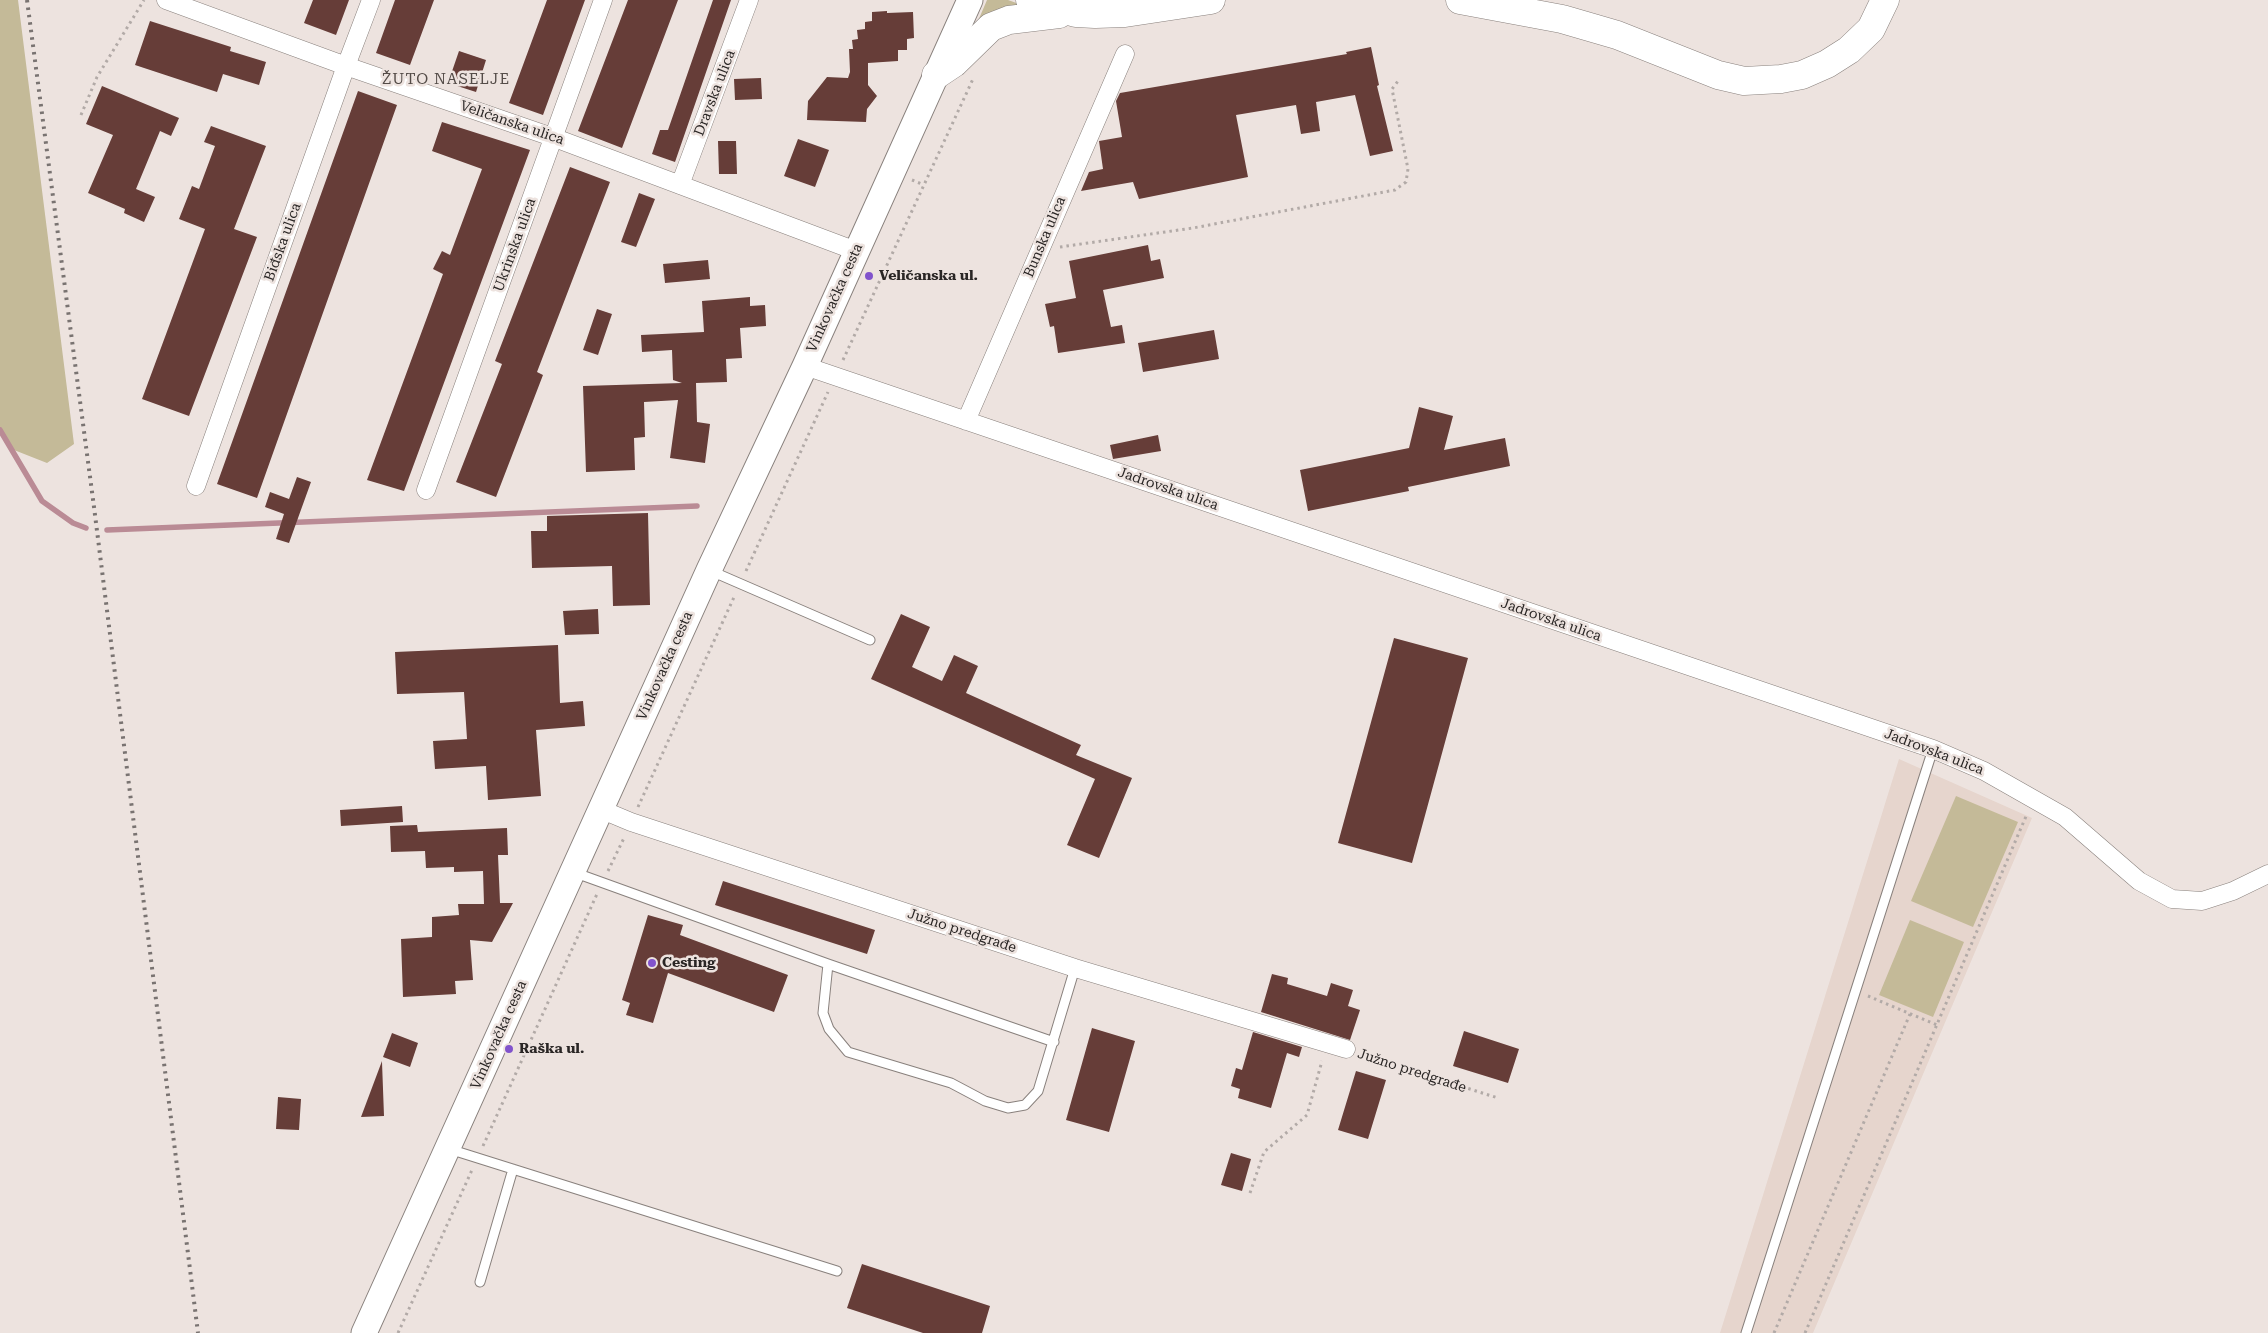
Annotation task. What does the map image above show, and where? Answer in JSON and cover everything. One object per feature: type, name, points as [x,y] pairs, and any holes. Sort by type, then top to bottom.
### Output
[{"type":"highway","points":[[1030,0],[1076,12]]},
{"type":"highway","points":[[1137,0],[1172,5]]},
{"type":"highway","points":[[936,76],[954,63],[991,27],[1009,20],[1076,12],[1125,13],[1211,0]]},
{"type":"highway","points":[[1460,0],[1562,19],[1617,35],[1718,75],[1744,81],[1773,81],[1795,77],[1828,64],[1850,50],[1870,29],[1885,0]]},
{"type":"main road","name":"Vinkovačka cesta","points":[[364,1333],[708,570],[805,366],[970,0]]},
{"type":"street","name":"Veličanska ulica","points":[[166,0],[346,66],[554,138],[856,251]]},
{"type":"street","name":"Biđska ulica","points":[[196,486],[371,0]]},
{"type":"street","name":"Ukrinska ulica","points":[[426,490],[603,0]]},
{"type":"street","name":"Dravska ulica","points":[[680,185],[749,0]]},
{"type":"street","name":"Bunska ulica","points":[[966,421],[1125,54]]},
{"type":"street","name":"Jadrovska ulica","points":[[805,366],[1933,749],[1984,771],[2035,798],[2065,817],[2139,881],[2172,899],[2202,901],[2233,890],[2268,874]]},
{"type":"street","name":"Južno predgrađe","points":[[600,810],[631,822],[1075,968],[1346,1049]]},
{"type":"lane","points":[[708,570],[870,640]]},
{"type":"lane","points":[[1746,1333],[1933,749]]},
{"type":"lane","points":[[573,872],[828,964],[1054,1042]]},
{"type":"lane","points":[[828,964],[823,1013],[829,1029],[848,1052],[951,1083],[985,1101],[1008,1108],[1025,1105],[1038,1091],[1075,968]]},
{"type":"lane","points":[[447,1148],[837,1271]]},
{"type":"lane","points":[[480,1282],[513,1169]]},
{"type":"path","points":[[81,114],[97,77],[144,0]]},
{"type":"path","points":[[398,1333],[602,883],[977,71]]},
{"type":"path","points":[[1040,248],[1193,228],[1395,190],[1406,182],[1408,169],[1392,89],[1398,81]]},
{"type":"path","points":[[1805,1333],[2035,798]]},
{"type":"path","points":[[1856,991],[1937,1025]]},
{"type":"path","points":[[1774,1333],[1910,1014]]},
{"type":"path","points":[[1250,1193],[1264,1152],[1307,1115],[1326,1044]]},
{"type":"path","name":"Južno predgrađe","points":[[1346,1049],[1498,1098]]},
{"type":"shaded area","points":[[0,0],[18,0],[74,444],[47,463],[14,450],[0,430]]},
{"type":"shaded area","points":[[987,0],[1008,0],[1022,5],[984,23],[978,21]]},
{"type":"shaded area","points":[[1899,759],[2032,818],[1813,1333],[1720,1333]]},
{"type":"shaded area","points":[[1956,796],[2018,822],[1973,927],[1911,901]]},
{"type":"shaded area","points":[[1910,920],[1964,942],[1933,1017],[1879,995]]},
{"type":"building","points":[[313,0],[349,0],[336,35],[304,23]]},
{"type":"building","points":[[395,0],[434,0],[410,65],[376,53]]},
{"type":"building","points":[[547,0],[585,0],[543,115],[509,103]]},
{"type":"building","points":[[628,0],[678,0],[622,148],[578,131]]},
{"type":"building","points":[[713,0],[731,0],[675,162],[652,154],[660,130],[668,130]]},
{"type":"building","points":[[887,11],[887,13],[913,12],[914,38],[907,39],[907,50],[898,50],[898,61],[868,63],[868,85],[877,96],[867,109],[866,122],[807,120],[808,101],[827,77],[848,78],[850,72],[849,49],[853,49],[852,40],[858,39],[857,30],[865,29],[865,22],[872,21],[872,12]]},
{"type":"building","points":[[150,21],[231,47],[230,51],[266,62],[259,85],[223,74],[217,92],[135,65]]},
{"type":"building","points":[[1371,47],[1379,85],[1377,86],[1393,151],[1370,156],[1355,95],[1316,102],[1320,131],[1301,134],[1296,105],[1236,115],[1248,177],[1139,199],[1133,182],[1081,191],[1089,172],[1103,169],[1099,141],[1122,137],[1116,101],[1120,93],[1347,54],[1346,52]]},
{"type":"building","points":[[459,51],[486,60],[476,92],[448,83]]},
{"type":"building","points":[[761,78],[762,99],[735,100],[734,79]]},
{"type":"building","points":[[102,86],[179,118],[171,136],[160,131],[136,189],[155,197],[144,222],[124,213],[125,209],[88,193],[113,135],[86,124]]},
{"type":"building","points":[[358,91],[397,105],[257,498],[217,484]]},
{"type":"building","points":[[442,122],[530,150],[404,491],[367,480],[443,274],[433,269],[442,251],[450,255],[482,169],[432,151]]},
{"type":"building","points":[[211,126],[266,146],[234,229],[257,237],[189,416],[142,399],[205,229],[179,219],[192,186],[199,189],[215,146],[204,142]]},
{"type":"building","points":[[798,139],[829,150],[815,187],[784,176]]},
{"type":"building","points":[[718,141],[736,141],[737,174],[719,174]]},
{"type":"building","points":[[570,167],[610,182],[537,372],[543,375],[496,497],[456,482],[502,364],[495,361]]},
{"type":"building","points":[[639,193],[655,199],[636,247],[621,242]]},
{"type":"building","points":[[1148,245],[1151,261],[1160,259],[1164,278],[1103,290],[1111,327],[1122,325],[1125,343],[1058,353],[1054,326],[1050,327],[1045,304],[1076,298],[1069,261]]},
{"type":"building","points":[[708,260],[710,279],[665,283],[663,264]]},
{"type":"building","points":[[750,297],[750,306],[765,305],[766,326],[740,328],[742,358],[726,359],[727,382],[696,383],[697,422],[710,424],[705,463],[670,458],[678,400],[644,402],[645,437],[634,438],[635,470],[586,472],[583,386],[682,383],[673,380],[672,350],[642,352],[641,335],[704,332],[702,301]]},
{"type":"building","points":[[597,309],[612,314],[598,355],[583,350]]},
{"type":"building","points":[[1214,330],[1219,359],[1143,372],[1138,343]]},
{"type":"building","points":[[1419,407],[1453,416],[1444,450],[1505,438],[1510,466],[1408,487],[1409,491],[1308,511],[1300,470],[1409,448]]},
{"type":"building","points":[[1158,435],[1161,451],[1113,459],[1110,445]]},
{"type":"building","points":[[297,477],[311,482],[289,543],[276,539],[284,514],[265,507],[270,492],[289,499]]},
{"type":"building","points":[[648,513],[650,605],[613,606],[612,566],[532,568],[531,531],[547,531],[547,516]]},
{"type":"building","points":[[598,609],[599,634],[565,635],[563,611]]},
{"type":"building","points":[[901,614],[930,627],[912,667],[942,681],[954,655],[978,666],[966,693],[1081,745],[1076,755],[1132,778],[1099,858],[1067,845],[1095,779],[871,679]]},
{"type":"building","points":[[1394,638],[1468,658],[1412,863],[1338,843]]},
{"type":"building","points":[[558,645],[560,703],[583,701],[585,726],[536,730],[541,796],[488,800],[486,766],[435,769],[433,741],[467,739],[464,692],[397,694],[395,652]]},
{"type":"building","points":[[402,806],[403,822],[341,826],[340,810]]},
{"type":"building","points":[[417,825],[418,832],[507,828],[508,855],[498,855],[500,903],[513,903],[492,942],[470,940],[473,980],[455,981],[456,994],[403,997],[401,939],[432,937],[432,917],[459,915],[458,904],[484,904],[483,871],[454,872],[454,867],[426,868],[425,851],[391,852],[390,826]]},
{"type":"building","points":[[723,881],[875,930],[867,954],[715,905]]},
{"type":"building","points":[[648,915],[683,925],[680,935],[788,975],[774,1012],[668,973],[653,1023],[626,1015],[630,1003],[622,1000]]},
{"type":"building","points":[[1272,974],[1288,978],[1287,984],[1327,996],[1331,983],[1353,990],[1348,1006],[1360,1010],[1350,1040],[1261,1012]]},
{"type":"building","points":[[1092,1028],[1135,1041],[1109,1132],[1066,1120]]},
{"type":"building","points":[[1464,1031],[1519,1049],[1508,1083],[1453,1066]]},
{"type":"building","points":[[1253,1032],[1302,1047],[1299,1057],[1287,1053],[1271,1108],[1238,1098],[1240,1089],[1231,1086],[1236,1068],[1242,1070]]},
{"type":"building","points":[[392,1033],[418,1043],[410,1067],[383,1057]]},
{"type":"building","points":[[382,1061],[384,1116],[361,1117]]},
{"type":"building","points":[[1356,1071],[1386,1080],[1368,1139],[1338,1130]]},
{"type":"building","points":[[278,1097],[301,1099],[299,1130],[276,1129]]},
{"type":"building","points":[[1231,1153],[1251,1159],[1242,1191],[1221,1185]]},
{"type":"building","points":[[862,1264],[990,1306],[982,1333],[923,1333],[847,1308]]},
{"type":"waterway","points":[[0,430],[42,501],[73,523],[86,528]]},
{"type":"waterway","points":[[107,530],[697,506]]},
{"type":"railway","points":[[27,0],[94,507],[198,1333]]},
{"type":"place","name":"Veličanska ul.","points":[[869,276]]},
{"type":"place","name":"Cesting","points":[[652,963]]},
{"type":"place","name":"Raška ul.","points":[[509,1049]]},
{"type":"district","name":"ŽUTO NASELJE","points":[[446,80]]}]
